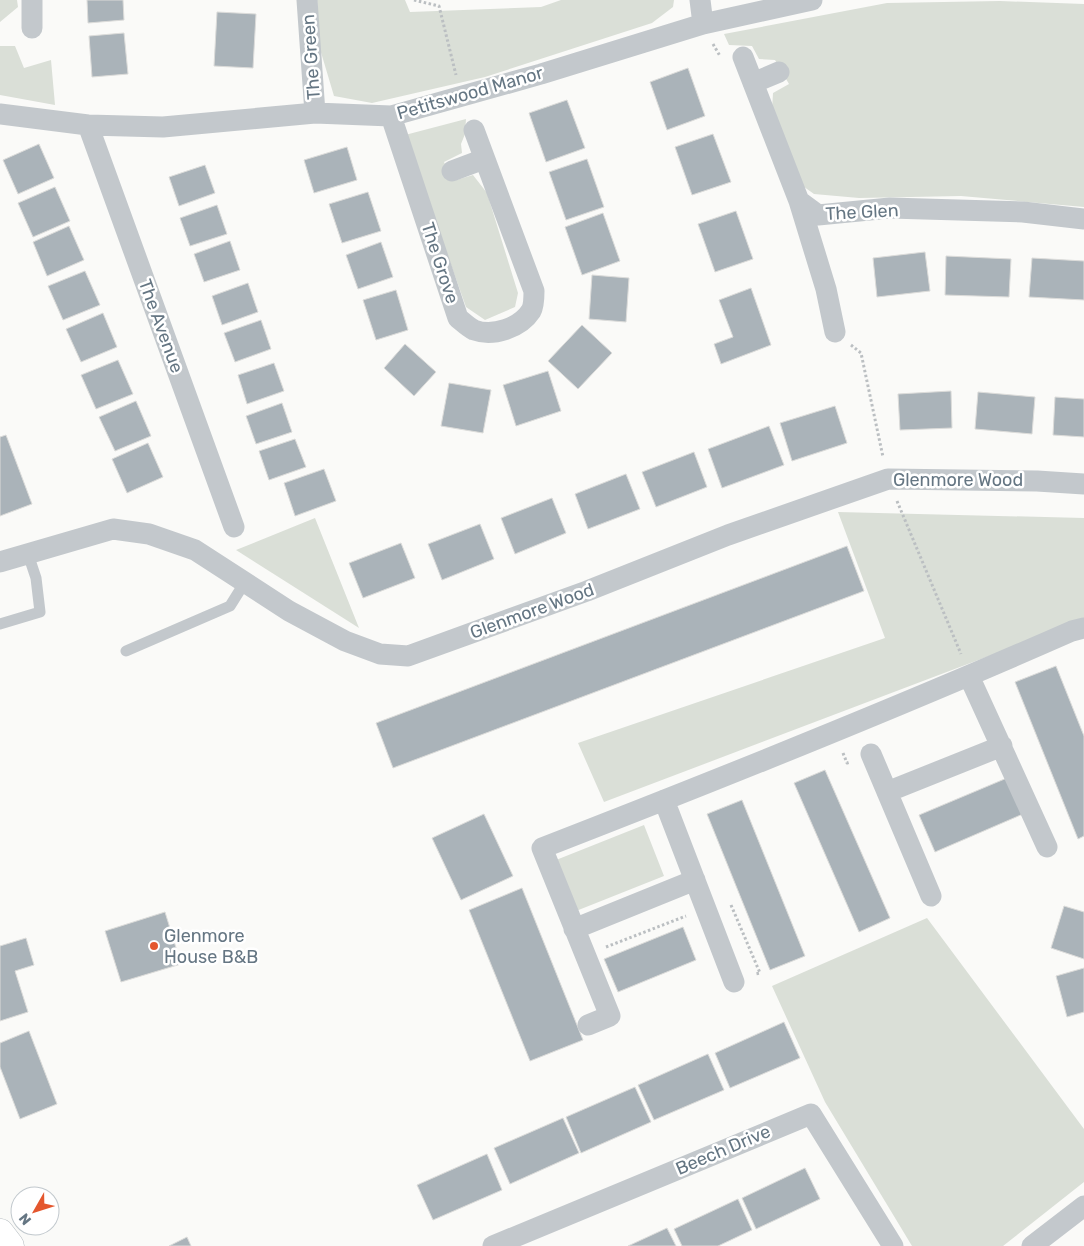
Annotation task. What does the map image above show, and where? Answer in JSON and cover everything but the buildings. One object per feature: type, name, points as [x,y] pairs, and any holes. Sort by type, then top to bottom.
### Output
[{"type":"main road","points":[[0,1233],[10,1246]]},
{"type":"street","points":[[32,0],[32,28]]},
{"type":"street","name":"The Green","points":[[307,0],[315,113]]},
{"type":"street","points":[[700,0],[703,24]]},
{"type":"street","name":"Petitswood Manor","points":[[0,114],[88,125],[163,127],[315,113],[391,116],[461,97],[703,24],[812,0]]},
{"type":"street","name":"The Glen","points":[[742,57],[799,201],[818,215],[890,208],[1023,212],[1084,218]]},
{"type":"street","points":[[753,83],[779,72]]},
{"type":"street","name":"The Grove","points":[[391,116],[458,318],[474,330],[491,333],[519,324],[532,310],[534,291],[474,130]]},
{"type":"street","name":"The Avenue","points":[[88,125],[234,527]]},
{"type":"street","points":[[452,171],[484,159]]},
{"type":"street","points":[[799,201],[826,289],[835,332]]},
{"type":"street","name":"Glenmore Wood","points":[[0,562],[113,529],[148,534],[195,550],[289,611],[345,642],[380,654],[408,656],[588,591],[728,535],[888,479],[1037,481],[1084,484]]},
{"type":"street","points":[[588,1025],[610,1016],[542,848],[761,762],[1072,631],[1084,628]]},
{"type":"street","points":[[969,676],[1047,847]]},
{"type":"street","points":[[887,792],[1002,746]]},
{"type":"street","points":[[871,754],[931,896]]},
{"type":"street","points":[[664,800],[734,982]]},
{"type":"street","points":[[574,929],[695,880]]},
{"type":"street","name":"Beech Drive","points":[[492,1246],[811,1114],[893,1246]]},
{"type":"street","points":[[1032,1246],[1084,1206]]},
{"type":"lane","points":[[0,624],[40,612],[36,578],[28,554]]},
{"type":"lane","points":[[126,651],[230,606],[245,582]]},
{"type":"path","points":[[414,0],[439,6],[461,97]]},
{"type":"path","points":[[703,24],[720,57],[742,57]]},
{"type":"path","points":[[842,752],[847,763],[871,754]]},
{"type":"path","points":[[585,955],[729,899],[760,973],[734,982]]},
{"type":"shaded area","points":[[0,0],[17,0],[18,7],[0,22]]},
{"type":"shaded area","points":[[317,0],[405,0],[410,12],[541,7],[561,0],[674,0],[673,7],[652,23],[485,77],[372,103],[334,96],[320,49]]},
{"type":"shaded area","points":[[1000,1],[1084,4],[1084,207],[961,196],[859,198],[814,194],[800,184],[772,110],[773,93],[789,84],[775,60],[759,59],[752,46],[729,45],[724,34],[887,3]]},
{"type":"shaded area","points":[[0,46],[15,46],[24,68],[51,60],[55,105],[0,95]]},
{"type":"shaded area","points":[[466,119],[465,134],[461,144],[462,153],[444,162],[453,181],[473,175],[487,193],[518,293],[515,307],[485,320],[466,307],[405,135]]},
{"type":"shaded area","points":[[838,512],[1084,518],[1084,620],[604,802],[578,743],[885,638]]},
{"type":"shaded area","points":[[315,518],[359,628],[236,550]]},
{"type":"shaded area","points":[[644,825],[664,876],[576,911],[556,860]]},
{"type":"shaded area","points":[[927,918],[1084,1129],[1084,1182],[1003,1246],[912,1246],[825,1102],[772,986]]},
{"type":"place","name":"Glenmore House B&B","points":[[154,946]]}]
